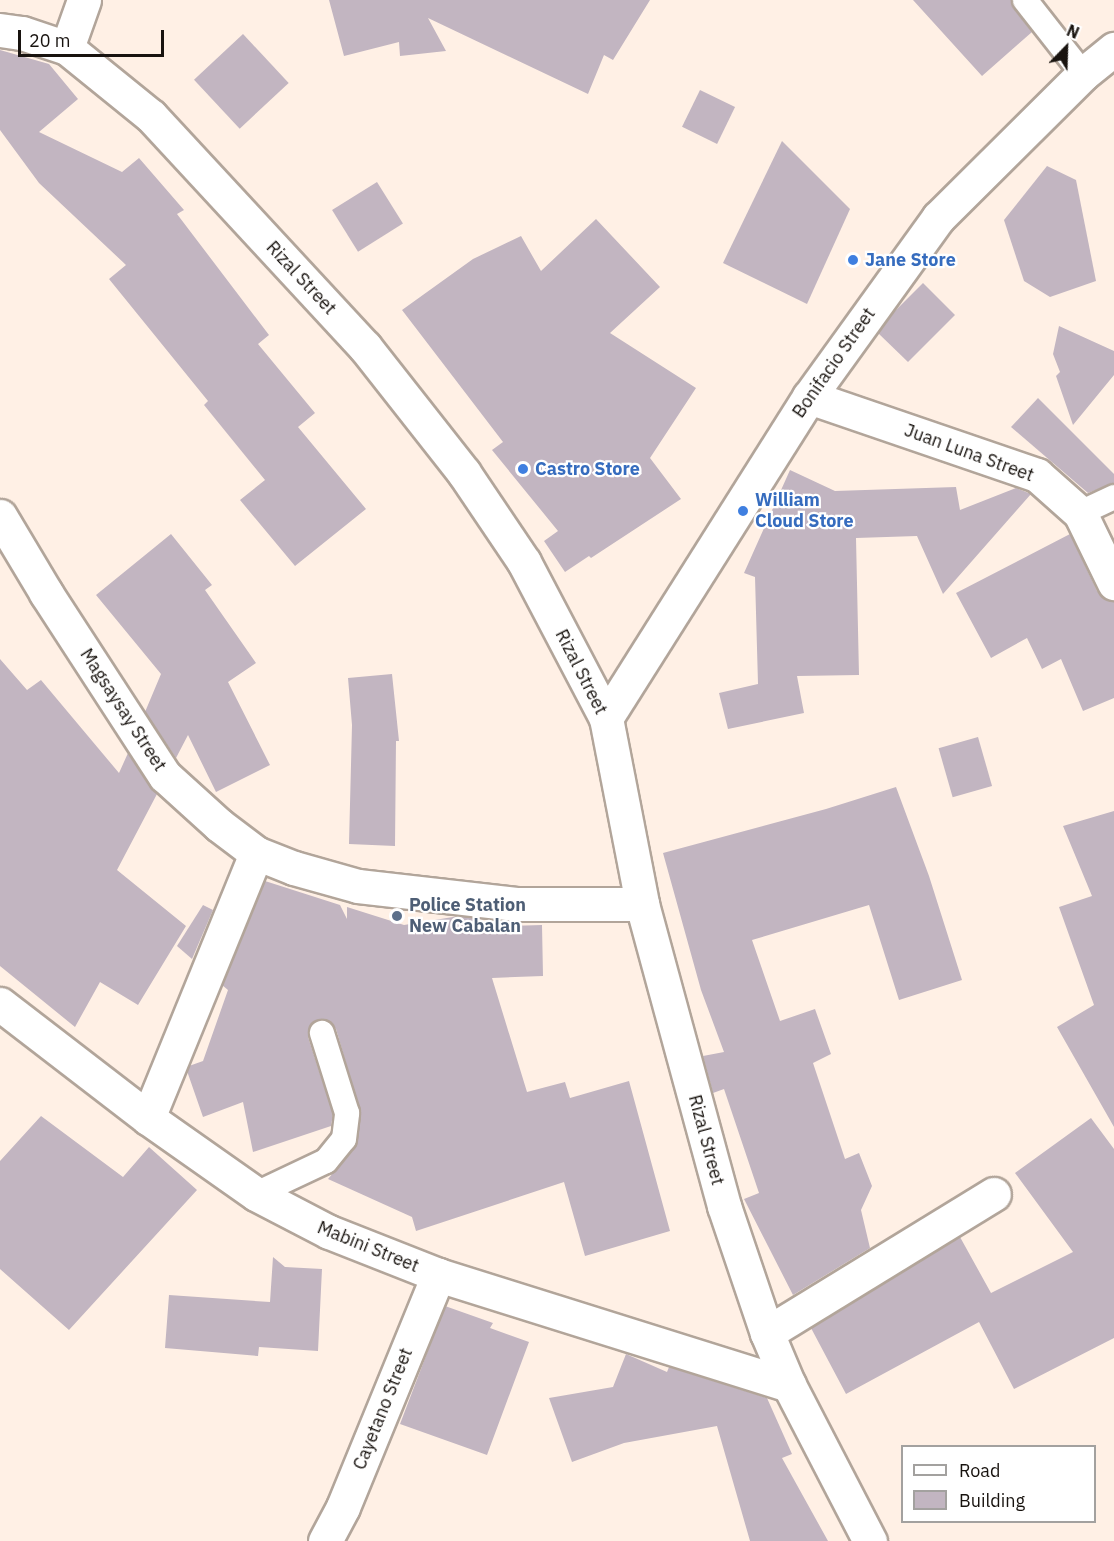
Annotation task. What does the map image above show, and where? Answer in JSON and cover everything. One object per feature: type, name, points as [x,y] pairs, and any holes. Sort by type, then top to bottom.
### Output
[{"type":"street","points":[[67,48],[84,0]]},
{"type":"street","name":"Rizal Street","points":[[0,30],[22,33],[67,48],[151,116],[365,347],[464,473],[524,562],[606,718],[642,904],[724,1206],[767,1333],[789,1385],[870,1541]]},
{"type":"street","name":"Bonifacio Street","points":[[606,718],[809,398],[938,218],[1083,74],[1114,49]]},
{"type":"street","name":"Juan Luna Street","points":[[809,398],[1037,475],[1080,513],[1114,583]]},
{"type":"street","name":"Magsaysay Street","points":[[0,516],[46,593],[165,776],[219,825],[256,853],[294,868],[358,886],[516,904],[642,904]]},
{"type":"street","points":[[148,1118],[256,853]]},
{"type":"street","name":"Mabini Street","points":[[0,1004],[148,1118],[256,1194],[329,1232],[438,1275],[789,1385]]},
{"type":"street","points":[[767,1333],[994,1194]]},
{"type":"street","name":"Cayetano Street","points":[[325,1541],[343,1507],[438,1275]]},
{"type":"lane","points":[[1025,0],[1083,74]]},
{"type":"lane","points":[[1080,513],[1114,497]]},
{"type":"lane","points":[[256,1194],[326,1161],[344,1139],[347,1113],[322,1034]]},
{"type":"building","points":[[329,0],[650,0],[613,60],[604,55],[588,94],[428,18],[446,51],[400,56],[399,42],[344,56]]},
{"type":"building","points":[[913,0],[1011,0],[1014,9],[1032,32],[982,76]]},
{"type":"building","points":[[243,34],[289,83],[240,129],[194,80]]},
{"type":"building","points":[[0,50],[49,64],[78,99],[39,132],[122,172],[139,158],[184,210],[177,214],[269,335],[258,344],[315,413],[298,427],[366,509],[295,566],[240,500],[265,480],[204,405],[208,401],[109,279],[126,265],[39,183],[0,130]]},
{"type":"building","points":[[700,90],[735,107],[717,144],[682,127]]},
{"type":"building","points":[[782,141],[850,209],[807,304],[723,263]]},
{"type":"building","points":[[1047,166],[1076,180],[1096,281],[1050,297],[1024,281],[1004,220]]},
{"type":"building","points":[[377,182],[403,224],[358,252],[332,210]]},
{"type":"building","points":[[596,219],[660,287],[610,333],[696,388],[650,458],[681,499],[591,558],[589,556],[565,572],[544,541],[558,531],[492,450],[503,442],[402,310],[473,259],[521,236],[541,271]]},
{"type":"building","points":[[923,283],[955,315],[908,362],[878,333],[892,314]]},
{"type":"building","points":[[1059,326],[1114,351],[1114,375],[1073,425],[1056,376],[1060,372],[1053,354]]},
{"type":"building","points":[[1038,398],[1114,474],[1114,483],[1088,493],[1011,427]]},
{"type":"building","points":[[790,470],[835,491],[956,487],[960,510],[1016,488],[1031,494],[943,594],[917,536],[856,538],[859,675],[797,676],[804,713],[728,729],[719,693],[758,684],[755,577],[744,573]]},
{"type":"building","points":[[171,534],[212,585],[205,590],[256,663],[228,682],[270,765],[216,792],[188,735],[176,758],[145,712],[161,674],[96,595]]},
{"type":"building","points":[[1070,534],[1097,591],[1104,599],[1114,602],[1114,698],[1083,711],[1061,659],[1042,669],[1027,638],[991,658],[956,593]]},
{"type":"building","points":[[0,659],[27,690],[41,680],[119,773],[128,753],[157,794],[117,870],[186,926],[138,1005],[100,982],[75,1027],[0,966]]},
{"type":"building","points":[[392,674],[399,741],[396,741],[395,846],[349,844],[352,725],[348,678]]},
{"type":"building","points":[[978,737],[992,786],[953,797],[939,748]]},
{"type":"building","points":[[896,787],[929,876],[962,980],[899,1000],[869,905],[752,940],[780,1021],[815,1009],[831,1054],[813,1063],[845,1159],[859,1153],[872,1186],[861,1210],[870,1248],[793,1295],[744,1199],[759,1193],[724,1089],[713,1093],[703,1056],[724,1052],[701,990],[663,853],[826,809]]},
{"type":"building","points":[[1114,811],[1114,1127],[1057,1027],[1094,1005],[1059,907],[1092,896],[1063,826]]},
{"type":"building","points":[[265,881],[340,905],[347,919],[347,907],[404,925],[459,916],[474,918],[477,927],[542,925],[543,976],[492,978],[527,1092],[565,1082],[570,1098],[629,1081],[670,1231],[585,1256],[564,1182],[416,1231],[412,1217],[328,1179],[355,1147],[361,1114],[336,1029],[326,1019],[312,1023],[308,1037],[333,1114],[331,1126],[253,1152],[243,1102],[203,1117],[187,1071],[189,1066],[203,1061],[228,990],[222,985]]},
{"type":"building","points":[[203,905],[213,910],[192,959],[177,946]]},
{"type":"building","points":[[41,1116],[123,1177],[149,1147],[197,1190],[69,1330],[0,1269],[0,1161]]},
{"type":"building","points":[[1091,1118],[1114,1149],[1114,1338],[1014,1389],[979,1322],[846,1394],[811,1328],[960,1237],[991,1293],[1073,1252],[1015,1173]]},
{"type":"building","points":[[273,1257],[285,1267],[322,1269],[318,1351],[259,1347],[258,1356],[165,1348],[169,1295],[270,1302]]},
{"type":"building","points":[[445,1306],[493,1323],[490,1328],[529,1342],[487,1455],[400,1424]]},
{"type":"building","points":[[626,1354],[667,1372],[669,1367],[767,1398],[792,1454],[782,1458],[828,1541],[750,1541],[717,1426],[624,1443],[572,1462],[549,1398],[613,1387]]},
{"type":"place","name":"Jane Store","points":[[853,260]]},
{"type":"place","name":"Castro Store","points":[[523,469]]},
{"type":"place","name":"William Cloud Store","points":[[743,511]]},
{"type":"place","name":"Police Station New Cabalan","points":[[397,916]]}]
